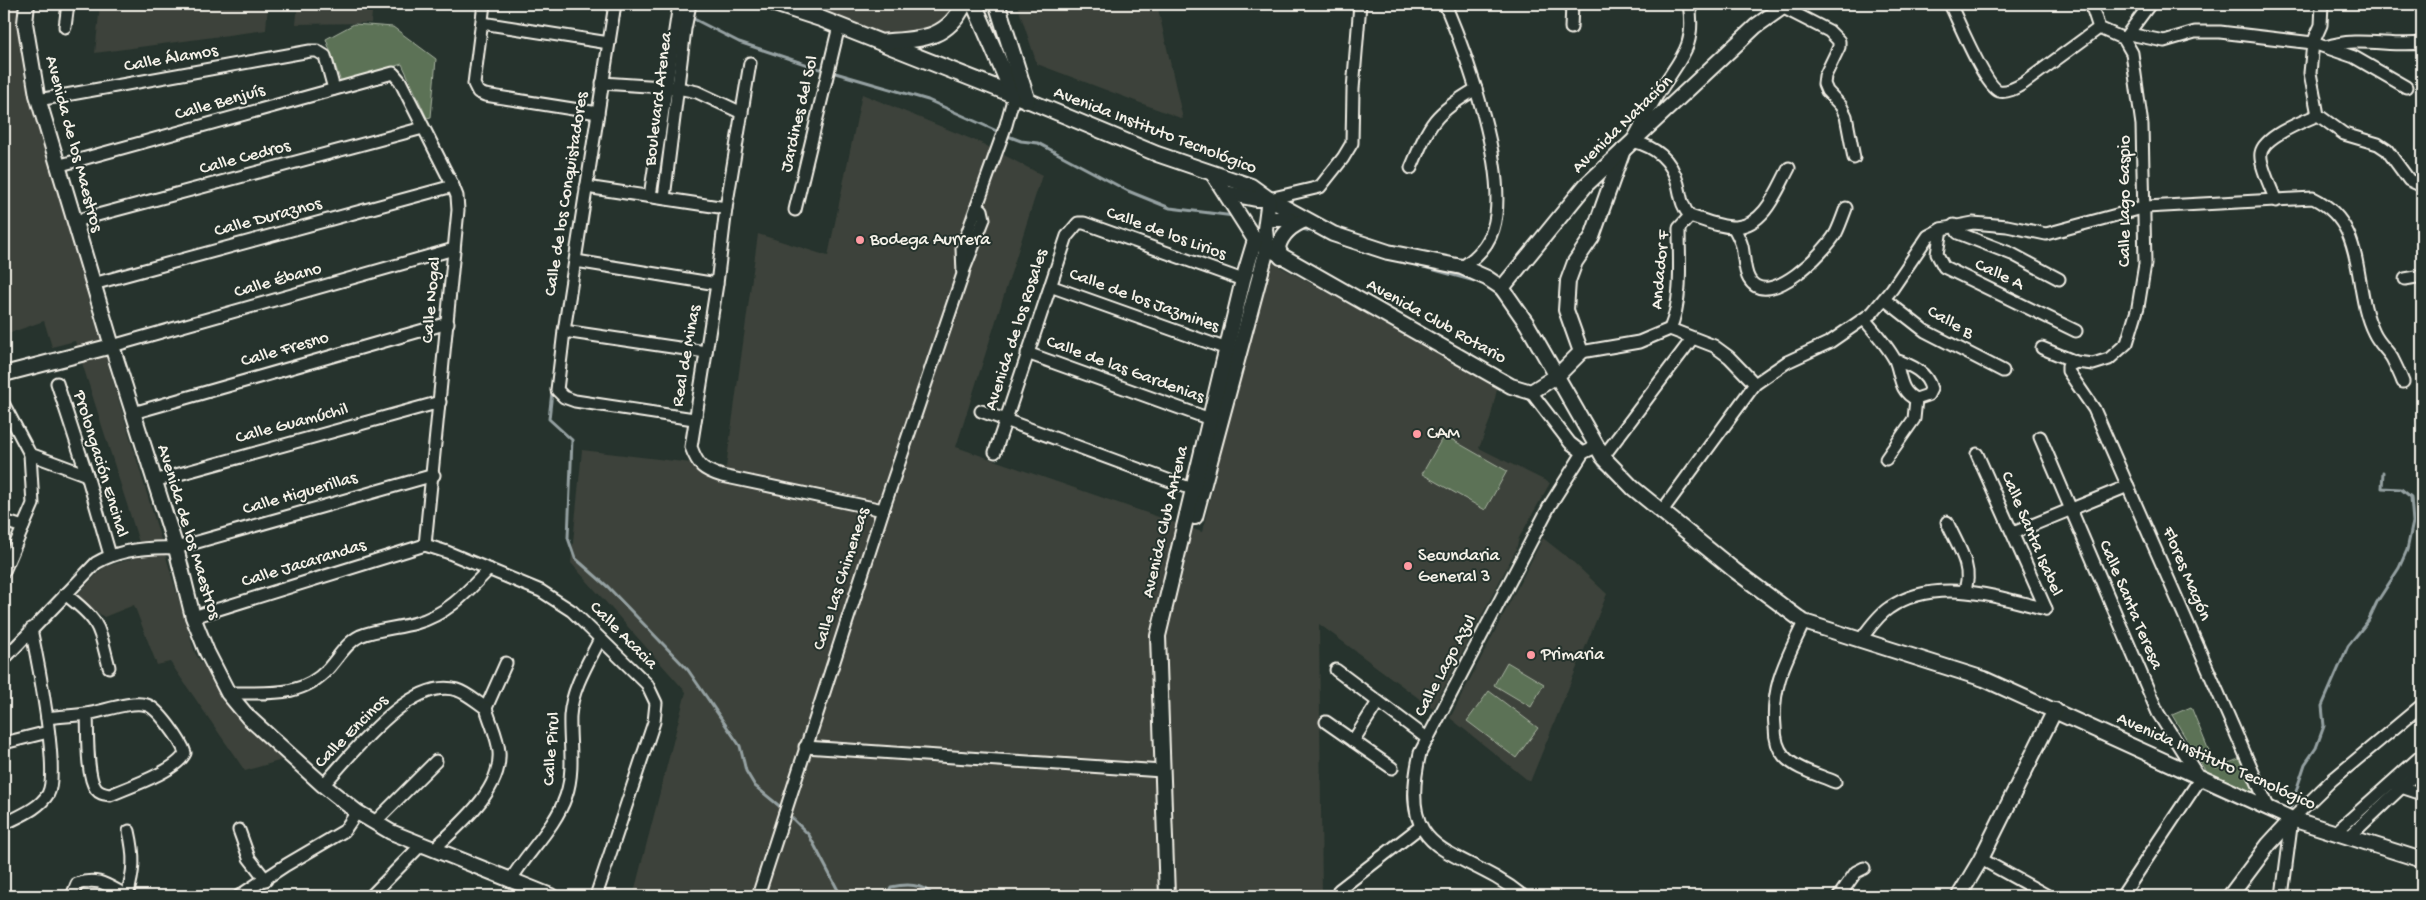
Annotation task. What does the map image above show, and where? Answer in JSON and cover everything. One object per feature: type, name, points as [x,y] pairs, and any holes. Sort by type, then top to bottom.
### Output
[{"type":"main road","points":[[776,4],[839,26],[1020,98]]},
{"type":"main road","points":[[880,42],[936,35],[957,19],[964,4]]},
{"type":"main road","points":[[974,4],[1020,98]]},
{"type":"main road","points":[[997,4],[1020,98]]},
{"type":"street","name":"Avenida de los Maestros","points":[[27,4],[28,51],[38,100],[57,166],[132,413],[176,548],[194,617],[207,652],[228,693],[248,717],[323,785],[357,812],[391,832],[551,896]]},
{"type":"street","points":[[65,27],[68,4]]},
{"type":"street","points":[[484,4],[474,84],[481,94],[598,113]]},
{"type":"street","name":"Calle de los Conquistadores","points":[[615,4],[564,330],[557,390],[564,397],[575,401],[694,419]]},
{"type":"street","points":[[1226,192],[1256,199],[1269,199],[1320,187],[1352,143],[1353,89],[1360,4]]},
{"type":"street","points":[[1445,4],[1476,89],[1489,140],[1496,184],[1496,211],[1493,230],[1476,258],[1462,267]]},
{"type":"street","points":[[1571,28],[1572,4]]},
{"type":"street","points":[[1580,352],[1566,310],[1568,281],[1575,262],[1592,237],[1628,146],[1660,90],[1682,60],[1690,39],[1691,18],[1689,4]]},
{"type":"street","points":[[1950,4],[1992,87],[2000,91],[2012,90],[2024,83],[2099,28]]},
{"type":"street","points":[[2091,4],[2099,28]]},
{"type":"street","points":[[2126,36],[2150,4]]},
{"type":"street","points":[[2322,4],[2321,25],[2313,43],[2310,74],[2318,115],[2344,134],[2382,147],[2409,180],[2422,186]]},
{"type":"street","name":"Boulevard Atenea","points":[[664,198],[672,88],[684,6]]},
{"type":"street","points":[[1784,6],[1829,31],[1839,42],[1840,48],[1825,76],[1824,84],[1827,91],[1842,106],[1846,116],[1854,158]]},
{"type":"street","name":"Avenida Natación","points":[[1502,288],[1586,185],[1756,26],[1784,6]]},
{"type":"street","points":[[482,23],[609,43]]},
{"type":"street","name":"Jardines del Sol","points":[[795,210],[839,26]]},
{"type":"street","points":[[2099,28],[2126,36],[2164,41],[2195,32],[2220,32],[2313,43],[2354,57],[2406,87]]},
{"type":"street","name":"Calle Lago Gaspio","points":[[2042,348],[2076,362],[2093,364],[2109,359],[2128,344],[2138,307],[2145,264],[2146,207],[2138,92],[2132,53],[2126,36]]},
{"type":"street","points":[[2326,47],[2342,41],[2409,44],[2422,42]]},
{"type":"street","name":"Calle Álamos","points":[[38,100],[310,51],[317,51],[324,56],[334,89]]},
{"type":"street","name":"Real de Minas","points":[[750,63],[726,208],[717,284],[691,446],[696,461],[706,471],[883,510]]},
{"type":"street","name":"Calle Benjuís","points":[[57,166],[393,73]]},
{"type":"street","name":"Calle Nogal","points":[[393,73],[400,81],[453,186],[457,196],[458,210],[434,475],[425,545]]},
{"type":"street","points":[[602,83],[672,88],[703,94],[742,113]]},
{"type":"street","name":"Boulevard Atenea","points":[[650,196],[672,88]]},
{"type":"street","points":[[1411,168],[1430,125],[1439,113],[1476,89]]},
{"type":"street","name":"Calle Las Chimeneas","points":[[758,896],[883,510],[963,274],[962,248],[1006,125],[1020,98]]},
{"type":"street","name":"Avenida Instituto Tecnológico","points":[[1020,98],[1214,174],[1251,186],[1301,222]]},
{"type":"street","points":[[2276,201],[2261,161],[2261,152],[2266,142],[2278,134],[2318,115]]},
{"type":"street","name":"Calle Cedros","points":[[75,221],[423,128]]},
{"type":"street","points":[[1628,146],[1646,144],[1662,154],[1674,172],[1682,204],[1690,216],[1734,228],[1744,226],[1766,211],[1789,168]]},
{"type":"street","points":[[1214,174],[1256,240]]},
{"type":"street","name":"Calle Duraznos","points":[[93,284],[453,186]]},
{"type":"street","points":[[586,187],[726,208]]},
{"type":"street","points":[[1662,511],[1755,384],[1787,362],[1830,342],[1864,319],[1884,299],[1928,236],[1940,228],[1954,225],[1973,223],[2007,226],[2046,234],[2146,207],[2313,198],[2324,204],[2346,229],[2353,246],[2367,311],[2374,333],[2392,359],[2403,382]]},
{"type":"street","name":"Avenida Club Antena","points":[[1172,896],[1164,637],[1267,249],[1266,224],[1269,199]]},
{"type":"street","points":[[1734,228],[1741,244],[1749,280],[1759,288],[1770,289],[1784,284],[1826,247],[1836,233],[1846,208]]},
{"type":"street","name":"Andador F","points":[[1670,329],[1676,315],[1678,302],[1679,228],[1690,216]]},
{"type":"street","points":[[1266,224],[1288,219],[1301,222],[1362,245],[1462,267],[1487,278],[1502,288],[1558,376],[1600,452],[1633,488],[1734,570],[1804,622],[1779,675],[1775,692],[1775,735],[1779,749],[1785,757],[1835,782]]},
{"type":"street","name":"Calle de los Lirios","points":[[1078,222],[1243,280]]},
{"type":"street","name":"Avenida de los Rosales","points":[[995,452],[1067,236],[1072,226],[1078,222]]},
{"type":"street","points":[[1281,257],[1278,247],[1279,242],[1286,232],[1301,222]]},
{"type":"street","name":"Avenida Club Antena","points":[[1167,896],[1158,636],[1243,280],[1256,240],[1266,224]]},
{"type":"street","points":[[1954,225],[1958,232],[2012,254],[2059,280]]},
{"type":"street","name":"Calle A","points":[[1940,228],[1937,254],[1944,267],[2076,331]]},
{"type":"street","name":"Avenida Club Rotario","points":[[1256,240],[1267,249],[1511,386],[1531,392]]},
{"type":"street","name":"Calle Ébano","points":[[112,346],[454,249]]},
{"type":"street","points":[[576,261],[717,284]]},
{"type":"street","points":[[2405,279],[2422,276]]},
{"type":"street","name":"Calle de los Jazmines","points":[[1050,286],[1227,349]]},
{"type":"street","name":"Calle B","points":[[1884,299],[1925,331],[2003,371]]},
{"type":"street","points":[[1864,319],[1895,360],[1901,383],[1911,397],[1916,399],[1928,395],[1931,389],[1930,382],[1922,373],[1909,365],[1895,360]]},
{"type":"street","name":"Calle Fresno","points":[[132,413],[448,323]]},
{"type":"street","points":[[1692,339],[1600,452],[1583,453],[1570,444],[1531,392],[1558,376],[1580,352],[1639,342],[1670,329],[1714,346],[1729,357],[1755,384]]},
{"type":"street","points":[[564,330],[706,352]]},
{"type":"street","points":[[4,374],[112,346]]},
{"type":"street","name":"Calle de las Gardenias","points":[[1028,353],[1210,419]]},
{"type":"street","name":"Flores Magón","points":[[2076,362],[2068,366],[2068,371],[2094,409],[2269,809]]},
{"type":"street","name":"Prolongación Encinal","points":[[57,383],[87,475],[110,555]]},
{"type":"street","points":[[1886,459],[1914,419],[1916,399]]},
{"type":"street","name":"Calle Guamúchil","points":[[154,480],[440,402]]},
{"type":"street","points":[[4,405],[30,454],[33,504],[4,571]]},
{"type":"street","points":[[982,411],[1192,489]]},
{"type":"street","name":"Calle Santa Teresa","points":[[2040,437],[2158,713],[2200,779]]},
{"type":"street","name":"Calle Lago Azul","points":[[1420,827],[1416,810],[1414,781],[1420,753],[1550,505],[1583,453]]},
{"type":"street","points":[[30,454],[87,475]]},
{"type":"street","name":"Calle Santa Isabel","points":[[1861,639],[1889,608],[1908,599],[1930,593],[1964,591],[2046,609],[1977,454]]},
{"type":"street","name":"Calle Higuerillas","points":[[110,555],[143,549],[176,548],[434,475]]},
{"type":"street","points":[[2013,533],[2128,486]]},
{"type":"street","points":[[4,521],[23,526]]},
{"type":"street","points":[[1947,522],[1968,570],[1968,582],[1964,591]]},
{"type":"street","name":"Calle Acacia","points":[[425,545],[540,591],[572,611],[647,684],[656,703],[654,722],[596,896]]},
{"type":"street","name":"Calle Jacarandas","points":[[194,617],[425,545]]},
{"type":"street","points":[[4,659],[96,563],[110,555]]},
{"type":"street","points":[[228,693],[286,692],[300,689],[315,682],[348,645],[360,636],[434,617],[452,606],[489,569]]},
{"type":"street","points":[[65,594],[89,613],[97,623],[109,668]]},
{"type":"street","name":"Avenida Instituto Tecnológico","points":[[1804,622],[1958,669],[2055,710],[2200,779],[2292,819],[2422,860]]},
{"type":"street","points":[[4,824],[32,810],[43,801],[49,792],[51,780],[47,718],[31,629]]},
{"type":"street","name":"Calle Pirul","points":[[510,881],[522,860],[557,817],[567,795],[571,777],[570,715],[575,690],[600,638]]},
{"type":"street","points":[[435,848],[493,785],[499,768],[499,751],[486,708],[506,663]]},
{"type":"street","points":[[1336,670],[1428,739]]},
{"type":"street","name":"Calle Encinos","points":[[323,785],[387,717],[411,699],[431,690],[457,690],[486,708]]},
{"type":"street","points":[[1353,741],[1378,702]]},
{"type":"street","points":[[47,718],[87,714],[134,705],[147,705],[156,712],[178,738],[185,753],[176,764],[110,795],[102,794],[95,788],[92,777],[87,714]]},
{"type":"street","points":[[2230,896],[2269,844],[2292,819],[2332,780],[2422,705]]},
{"type":"street","points":[[1959,896],[1981,859],[2055,710]]},
{"type":"street","points":[[1326,722],[1392,768]]},
{"type":"street","points":[[4,744],[48,732]]},
{"type":"street","points":[[805,747],[1162,771]]},
{"type":"street","points":[[2350,836],[2422,755]]},
{"type":"street","points":[[375,822],[436,761]]},
{"type":"street","points":[[2336,832],[2396,785],[2422,768]]},
{"type":"street","points":[[2122,896],[2200,779]]},
{"type":"street","points":[[2396,785],[2422,794]]},
{"type":"street","points":[[238,896],[344,831],[357,812]]},
{"type":"street","points":[[2282,896],[2292,819]]},
{"type":"street","points":[[1339,890],[1420,827],[1433,842],[1523,896]]},
{"type":"street","points":[[239,830],[249,858],[266,880]]},
{"type":"street","points":[[72,896],[77,884],[90,879],[108,885],[127,896],[134,868],[134,855],[129,831]]},
{"type":"street","points":[[371,896],[422,844]]},
{"type":"street","points":[[1981,859],[2048,896]]},
{"type":"street","points":[[1839,896],[1856,872],[1864,868]]},
{"type":"shaded area","points":[[4,4],[21,4],[18,28],[25,80],[88,298],[195,653],[234,712],[282,760],[245,771],[170,662],[157,665],[134,605],[104,617],[76,596],[104,567],[141,556],[138,539],[75,341],[52,347],[44,321],[4,335]]},
{"type":"shaded area","points":[[100,4],[268,4],[266,30],[95,53]]},
{"type":"shaded area","points":[[298,4],[373,4],[371,23],[296,24]]},
{"type":"shaded area","points":[[790,4],[953,4],[943,23],[890,42]]},
{"type":"shaded area","points":[[1017,4],[1157,4],[1183,119],[1037,64]]},
{"type":"shaded area","points":[[862,94],[981,143],[1042,175],[956,447],[1202,532],[1268,260],[1498,385],[1490,420],[1479,448],[1550,483],[1519,538],[1516,550],[1433,709],[1319,624],[1322,896],[633,896],[686,692],[571,563],[582,450],[726,467],[758,234],[828,256]]},
{"type":"shaded area","name":"Primaria","points":[[1543,538],[1572,561],[1607,594],[1530,782],[1450,718]]},
{"type":"green space","points":[[354,24],[393,27],[436,59],[431,117],[427,118],[402,64],[341,82],[326,39]]},
{"type":"green space","points":[[1444,435],[1507,471],[1485,510],[1422,474]]},
{"type":"green space","points":[[1507,662],[1544,684],[1531,707],[1494,685]]},
{"type":"green space","points":[[1489,691],[1538,728],[1516,758],[1467,721]]},
{"type":"green space","points":[[2191,707],[2216,768],[2241,758],[2258,795],[2240,792],[2206,772],[2172,715]]},
{"type":"waterway","points":[[662,4],[675,10]]},
{"type":"waterway","points":[[690,17],[739,42],[826,71]]},
{"type":"waterway","points":[[832,72],[928,100],[999,132]]},
{"type":"waterway","points":[[1586,176],[1630,134]]},
{"type":"waterway","points":[[1005,135],[1021,141],[1038,143],[1128,191],[1170,208],[1234,216]]},
{"type":"waterway","points":[[1299,228],[1317,233]]},
{"type":"waterway","points":[[1413,264],[1482,283]]},
{"type":"waterway","points":[[1491,288],[1504,302]]},
{"type":"waterway","points":[[558,337],[549,419],[572,440],[568,538],[575,558],[608,587],[688,670],[740,746],[746,771],[755,786],[783,809]]},
{"type":"waterway","points":[[1596,458],[1600,466],[1610,473]]},
{"type":"waterway","points":[[2289,812],[2305,764],[2316,748],[2324,726],[2322,706],[2348,646],[2368,621],[2377,602],[2399,568],[2407,550],[2413,522],[2411,497],[2401,489],[2382,488],[2383,472]]},
{"type":"waterway","points":[[2134,755],[2194,783]]},
{"type":"waterway","points":[[2200,786],[2269,816]]},
{"type":"waterway","points":[[788,814],[809,835],[841,896]]},
{"type":"waterway","points":[[886,896],[891,887],[902,885],[919,887],[933,896]]},
{"type":"place","name":"Bodega Aurrera","points":[[860,240]]},
{"type":"place","name":"CAM","points":[[1417,434]]},
{"type":"place","name":"Secundaria General 3","points":[[1408,566]]},
{"type":"place","name":"Primaria","points":[[1531,655]]}]
